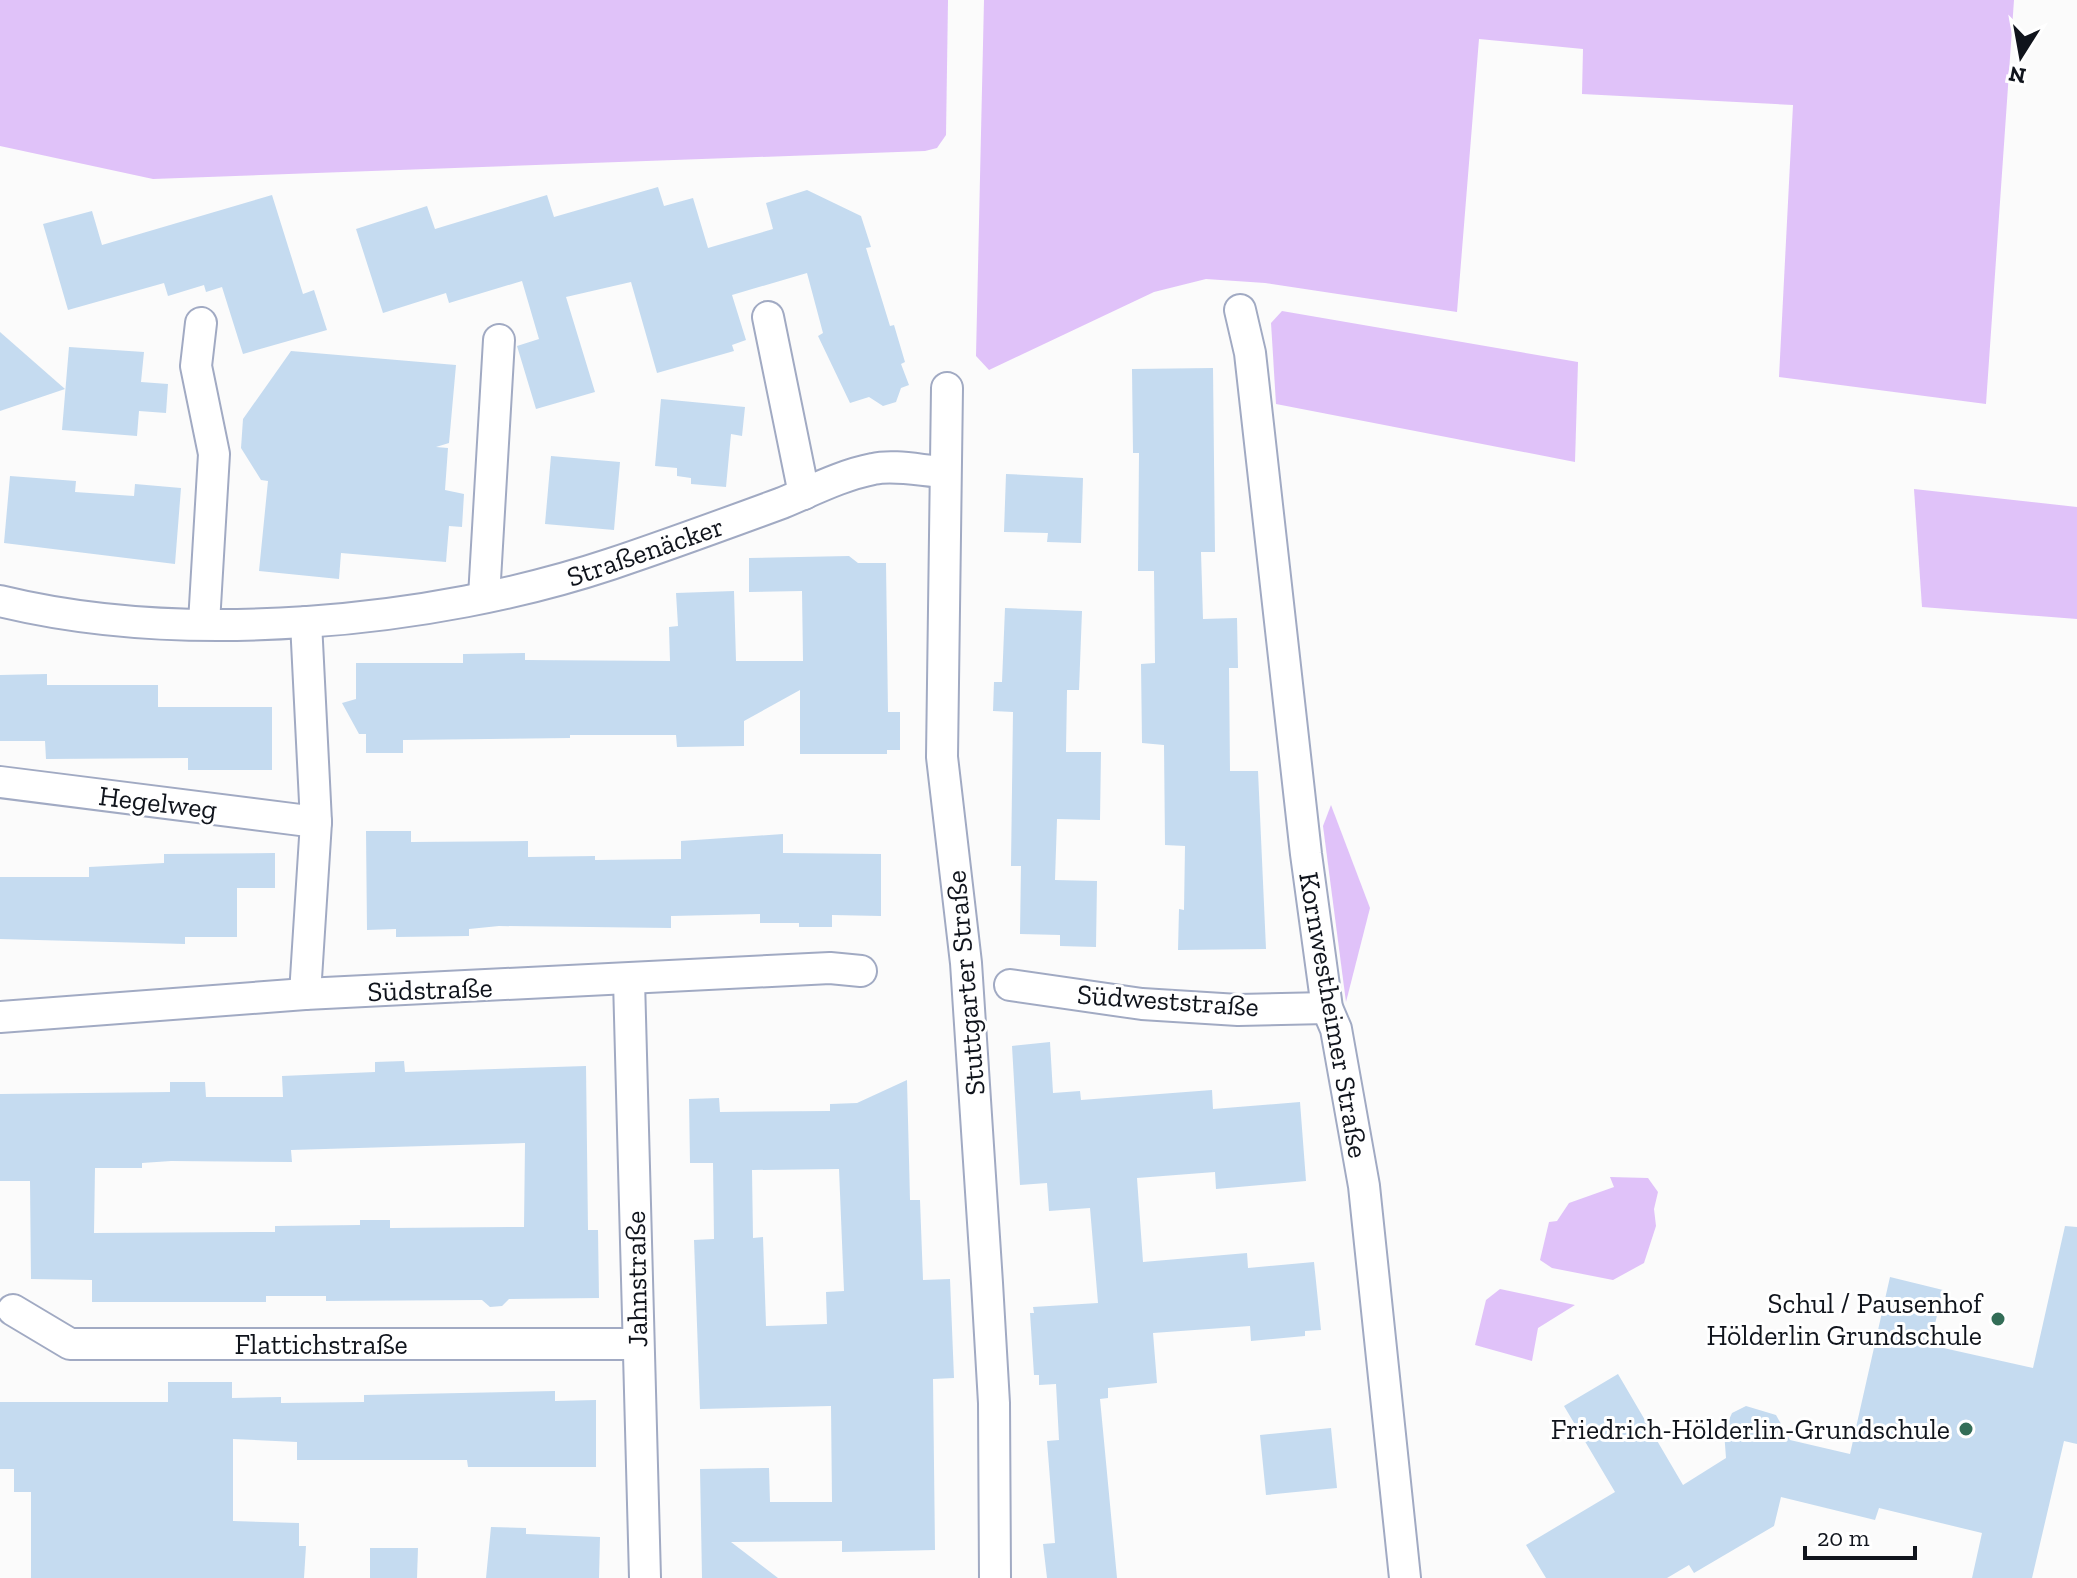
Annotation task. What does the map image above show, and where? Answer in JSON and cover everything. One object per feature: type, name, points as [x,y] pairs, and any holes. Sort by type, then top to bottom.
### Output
[{"type":"street","name":"Kornwestheimer Straße","points":[[1240,310],[1250,353],[1306,854],[1327,1008],[1336,1029],[1364,1186],[1405,1578]]},
{"type":"street","points":[[768,317],[804,494]]},
{"type":"street","points":[[201,323],[196,366],[214,454],[204,623]]},
{"type":"street","points":[[484,597],[499,340]]},
{"type":"street","name":"Stuttgarter Straße","points":[[947,388],[942,757],[966,963],[987,1283],[994,1403],[995,1578]]},
{"type":"street","name":"Straßenäcker","points":[[0,601],[37,610],[118,621],[306,622],[484,597],[565,580],[874,468],[945,472]]},
{"type":"street","points":[[305,994],[316,822],[306,622]]},
{"type":"street","name":"Hegelweg","points":[[0,782],[316,822]]},
{"type":"street","name":"Südstraße","points":[[0,1017],[305,994],[830,968],[861,971]]},
{"type":"street","name":"Jahnstraße","points":[[629,980],[645,1578]]},
{"type":"street","name":"Südweststraße","points":[[1010,985],[1142,1004],[1238,1010],[1327,1008]]},
{"type":"street","name":"Flattichstraße","points":[[13,1310],[70,1344],[637,1344]]},
{"type":"shaded area","points":[[0,0],[948,0],[946,135],[937,148],[925,151],[153,179],[0,146]]},
{"type":"shaded area","points":[[984,0],[2014,0],[1986,404],[1779,377],[1793,105],[1582,94],[1583,49],[1479,39],[1457,312],[1265,283],[1206,279],[1154,292],[989,370],[976,356]]},
{"type":"shaded area","points":[[1282,311],[1578,362],[1575,462],[1276,404],[1271,323]]},
{"type":"shaded area","points":[[1914,489],[2077,507],[2077,619],[1922,607]]},
{"type":"shaded area","points":[[1331,805],[1370,908],[1346,1002],[1323,826]]},
{"type":"shaded area","points":[[1610,1177],[1648,1178],[1658,1192],[1654,1209],[1656,1226],[1644,1263],[1613,1280],[1552,1268],[1540,1260],[1549,1222],[1557,1221],[1569,1203],[1614,1187]]},
{"type":"shaded area","points":[[1500,1289],[1575,1305],[1538,1328],[1532,1361],[1475,1345],[1486,1300]]},
{"type":"building","points":[[658,187],[664,206],[693,198],[708,248],[773,229],[766,203],[807,190],[861,216],[871,247],[866,248],[890,326],[894,325],[905,362],[901,364],[909,385],[901,388],[896,402],[883,406],[869,397],[850,403],[818,336],[823,333],[807,273],[732,295],[746,340],[732,345],[734,351],[657,373],[631,282],[566,297],[595,392],[536,409],[517,346],[539,339],[522,281],[449,303],[446,293],[383,313],[356,229],[427,206],[435,229],[547,195],[554,217]]},
{"type":"building","points":[[272,195],[303,294],[314,290],[327,330],[243,354],[222,287],[206,292],[204,285],[168,296],[164,283],[68,310],[43,224],[92,211],[102,245]]},
{"type":"building","points":[[0,332],[65,389],[0,411]]},
{"type":"building","points":[[69,347],[144,352],[141,382],[168,384],[166,413],[139,411],[137,436],[62,430]]},
{"type":"building","points":[[291,351],[456,365],[449,443],[436,447],[448,448],[445,490],[464,494],[462,527],[449,526],[446,562],[341,553],[339,579],[259,571],[268,481],[261,480],[241,448],[243,419]]},
{"type":"building","points":[[1213,368],[1215,552],[1201,552],[1203,619],[1237,618],[1238,668],[1229,668],[1230,771],[1258,771],[1266,949],[1178,950],[1179,909],[1184,910],[1185,846],[1165,845],[1164,745],[1142,743],[1141,664],[1155,663],[1154,571],[1138,571],[1139,453],[1133,453],[1132,369]]},
{"type":"building","points":[[661,399],[745,407],[742,436],[731,434],[726,487],[691,484],[691,478],[677,476],[677,468],[655,466]]},
{"type":"building","points":[[551,456],[620,462],[614,530],[545,524]]},
{"type":"building","points":[[1006,474],[1083,478],[1081,543],[1047,542],[1048,533],[1004,532]]},
{"type":"building","points":[[10,476],[76,481],[75,492],[134,496],[135,484],[181,488],[175,564],[4,543]]},
{"type":"building","points":[[849,556],[858,563],[886,563],[888,712],[900,712],[900,750],[887,750],[887,754],[800,754],[800,690],[744,721],[744,746],[677,747],[676,735],[570,735],[570,738],[403,740],[403,753],[366,753],[366,734],[359,734],[342,703],[356,699],[356,663],[463,663],[463,654],[525,653],[525,660],[670,661],[669,627],[678,626],[676,593],[734,591],[736,661],[803,661],[802,591],[749,592],[749,558]]},
{"type":"building","points":[[1005,608],[1082,611],[1079,690],[1067,690],[1066,752],[1101,752],[1100,820],[1057,819],[1055,880],[1097,881],[1096,947],[1060,946],[1060,935],[1020,934],[1021,866],[1011,866],[1013,712],[993,711],[994,682],[1002,682]]},
{"type":"building","points":[[47,674],[47,685],[158,685],[158,707],[272,707],[272,770],[188,770],[188,758],[46,759],[45,741],[0,741],[0,675]]},
{"type":"building","points":[[366,831],[411,831],[411,842],[528,841],[528,857],[595,856],[595,860],[681,859],[681,841],[783,834],[783,853],[881,854],[881,916],[832,915],[832,927],[799,927],[799,923],[760,923],[760,914],[671,916],[671,928],[499,926],[469,929],[469,936],[396,937],[396,929],[367,930]]},
{"type":"building","points":[[275,853],[275,888],[237,888],[237,937],[185,937],[185,944],[0,939],[0,877],[89,877],[89,867],[164,863],[164,854]]},
{"type":"building","points":[[1050,1042],[1053,1093],[1080,1091],[1081,1100],[1212,1090],[1213,1109],[1300,1102],[1306,1181],[1216,1189],[1215,1172],[1137,1178],[1143,1262],[1247,1253],[1248,1268],[1314,1262],[1321,1330],[1305,1331],[1305,1336],[1251,1341],[1250,1326],[1153,1333],[1157,1383],[1108,1388],[1108,1398],[1100,1399],[1117,1578],[1047,1578],[1043,1544],[1055,1543],[1047,1441],[1059,1440],[1056,1384],[1039,1385],[1039,1375],[1034,1375],[1030,1313],[1034,1313],[1033,1307],[1098,1303],[1090,1208],[1049,1211],[1047,1183],[1020,1185],[1012,1046]]},
{"type":"building","points":[[404,1061],[405,1072],[586,1066],[588,1230],[598,1230],[599,1298],[509,1299],[502,1306],[490,1307],[482,1300],[326,1301],[326,1296],[266,1296],[266,1302],[92,1302],[92,1280],[31,1279],[30,1181],[0,1181],[0,1094],[170,1092],[170,1082],[205,1082],[206,1097],[283,1097],[282,1076],[375,1072],[375,1062]],"holes":[[[525,1143],[524,1227],[390,1228],[390,1220],[360,1220],[360,1225],[275,1226],[275,1232],[94,1233],[95,1168],[142,1168],[142,1163],[171,1161],[292,1162],[291,1150]]]},
{"type":"building","points":[[907,1080],[910,1200],[920,1200],[923,1280],[950,1279],[954,1378],[933,1379],[935,1550],[842,1552],[842,1541],[731,1542],[778,1578],[702,1578],[700,1469],[769,1468],[770,1502],[832,1502],[831,1406],[700,1409],[694,1240],[714,1239],[713,1163],[690,1163],[689,1099],[719,1098],[720,1112],[830,1111],[830,1104],[857,1103]],"holes":[[[839,1169],[844,1291],[826,1292],[827,1324],[766,1326],[763,1237],[753,1238],[752,1170]]]},
{"type":"building","name":"Friedrich-Hölderlin-Grundschule","points":[[2065,1226],[2077,1227],[2077,1444],[2064,1441],[2032,1578],[1972,1578],[1982,1533],[1879,1508],[1875,1520],[1781,1497],[1774,1526],[1694,1573],[1689,1565],[1667,1578],[1546,1578],[1526,1545],[1615,1492],[1564,1406],[1618,1374],[1683,1485],[1726,1458],[1724,1431],[1732,1413],[1746,1406],[1776,1415],[1790,1440],[1850,1454],[1890,1277],[1943,1290],[1930,1345],[2033,1368]]},
{"type":"building","points":[[168,1382],[232,1382],[232,1398],[281,1397],[281,1403],[364,1402],[364,1395],[555,1391],[555,1401],[596,1400],[596,1467],[468,1467],[467,1460],[297,1460],[297,1442],[233,1439],[233,1521],[299,1523],[299,1546],[306,1546],[304,1578],[31,1578],[31,1492],[14,1492],[14,1469],[0,1469],[0,1402],[168,1402]]},
{"type":"building","points":[[1331,1428],[1337,1488],[1266,1495],[1260,1435]]},
{"type":"building","points":[[491,1527],[526,1528],[526,1534],[600,1537],[599,1578],[486,1578]]},
{"type":"building","points":[[370,1548],[418,1548],[417,1578],[370,1578]]},
{"type":"place","name":"Schul / Pausenhof Hölderlin Grundschule","points":[[1998,1319]]},
{"type":"place","name":"Friedrich-Hölderlin-Grundschule","points":[[1966,1429]]}]
